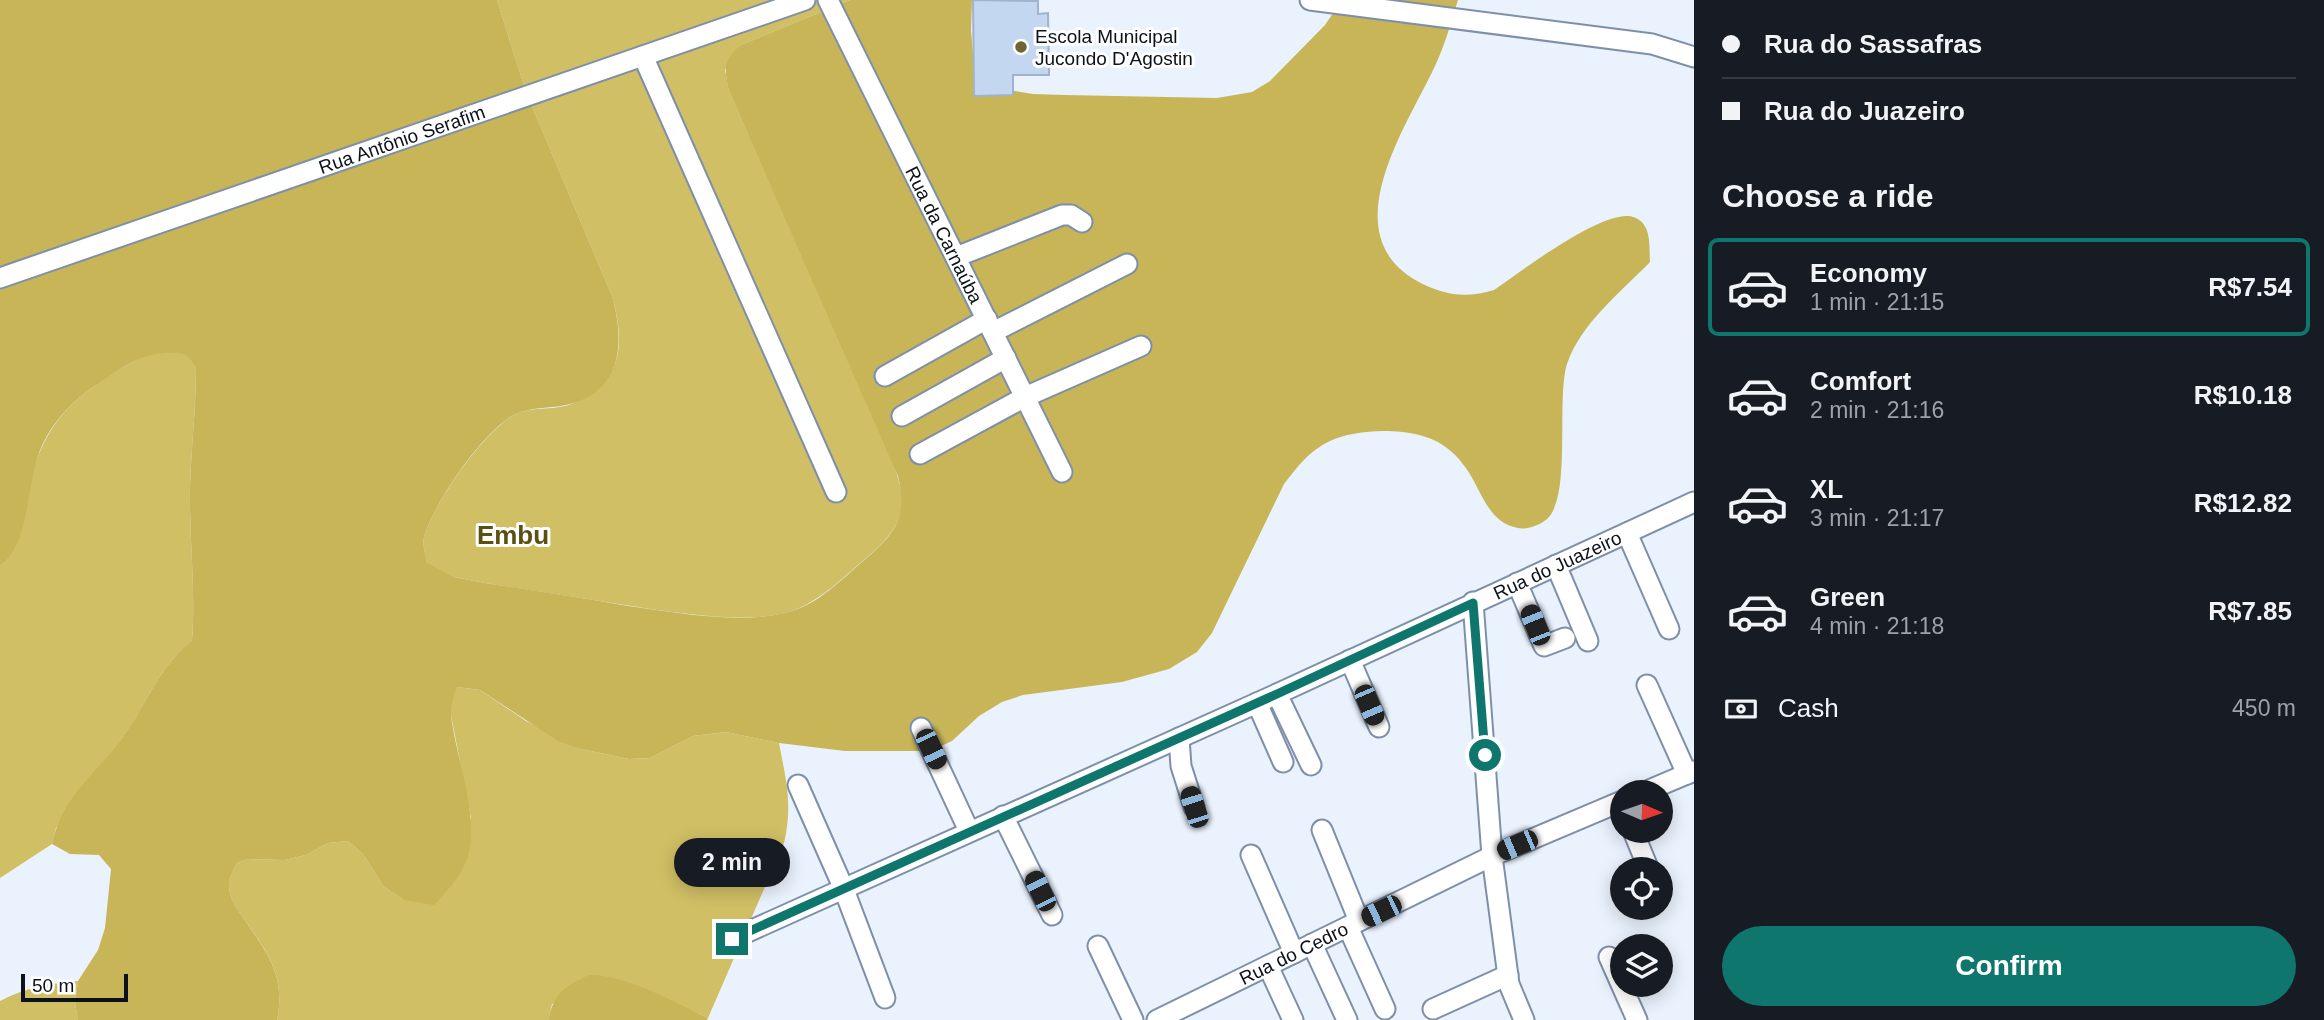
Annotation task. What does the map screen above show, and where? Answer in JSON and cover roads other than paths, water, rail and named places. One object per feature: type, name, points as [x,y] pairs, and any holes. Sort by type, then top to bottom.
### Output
[{"type":"street","name":"Rua Antônio Serafim","points":[[0,278],[805,0]]},
{"type":"street","name":"Rua da Carnaúba","points":[[828,0],[1062,472]]},
{"type":"street","points":[[1310,0],[1652,44],[1694,57]]},
{"type":"street","points":[[643,56],[836,492]]},
{"type":"street","points":[[956,257],[1053,217],[1071,215],[1082,222]]},
{"type":"street","points":[[885,376],[990,325],[1128,264]]},
{"type":"street","points":[[920,454],[1025,397],[1141,346]]},
{"type":"street","points":[[902,416],[1006,358]]},
{"type":"street","name":"Rua do Juazeiro","points":[[732,939],[843,887],[1257,704],[1694,502]]},
{"type":"street","points":[[1627,533],[1669,629]]},
{"type":"street","points":[[1556,565],[1588,641]]},
{"type":"street","points":[[1517,583],[1544,646],[1565,638]]},
{"type":"street","points":[[1473,603],[1492,856],[1509,984],[1524,1020]]},
{"type":"street","points":[[1350,660],[1379,727]]},
{"type":"street","points":[[1647,685],[1690,772],[1672,780]]},
{"type":"street","points":[[1277,694],[1311,765]]},
{"type":"street","points":[[1257,704],[1283,762]]},
{"type":"street","points":[[921,728],[969,831]]},
{"type":"street","points":[[1179,738],[1181,765],[1194,807]]},
{"type":"street","points":[[798,785],[843,887],[884,998]]},
{"type":"street","name":"Rua do Cedro","points":[[1157,1020],[1492,856],[1610,808]]},
{"type":"street","points":[[1003,816],[1052,915]]},
{"type":"street","points":[[1322,830],[1385,1009]]},
{"type":"street","points":[[1251,855],[1303,949],[1347,1020]]},
{"type":"street","points":[[1098,946],[1133,1020]]},
{"type":"street","points":[[1609,957],[1637,1020]]},
{"type":"street","points":[[1268,966],[1293,1020]]},
{"type":"street","points":[[1433,1009],[1508,975]]},
{"type":"place","name":"Escola Municipal Jucondo D'Agostin","points":[[1021,47]]},
{"type":"district","name":"Embu","points":[[513,535]]}]
